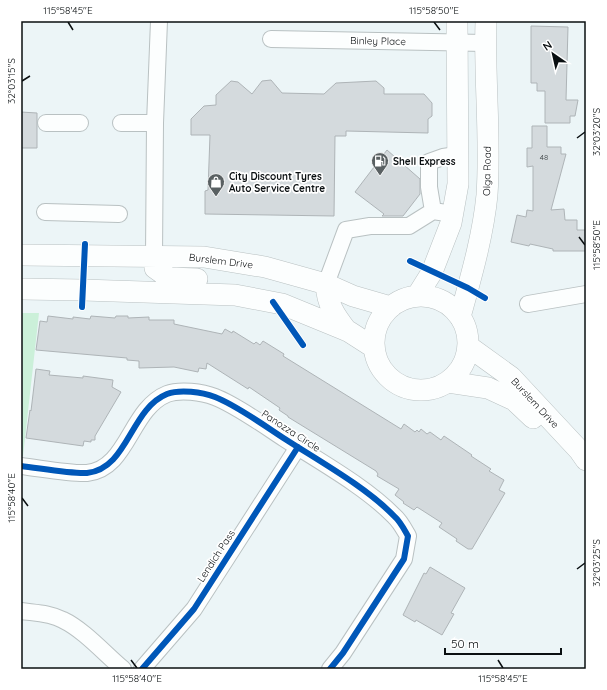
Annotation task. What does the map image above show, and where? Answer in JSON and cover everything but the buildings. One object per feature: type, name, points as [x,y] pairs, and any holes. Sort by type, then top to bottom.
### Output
[{"type":"main road","points":[[417,296],[432,272],[439,256],[451,223],[447,209],[458,184],[457,21]]},
{"type":"main road","name":"Olga Road","points":[[460,317],[482,232],[487,195],[488,106],[485,44],[486,21]]},
{"type":"main road","points":[[447,209],[463,202],[474,187],[481,157],[488,106]]},
{"type":"main road","name":"Burslem Drive","points":[[21,255],[212,258],[265,267],[326,284],[353,296],[391,307]]},
{"type":"main road","points":[[154,256],[155,268],[169,278],[228,281],[255,288],[282,304],[348,332],[373,347]]},
{"type":"main road","points":[[326,284],[327,297],[333,314],[348,332]]},
{"type":"main road","points":[[21,289],[235,295],[282,304]]},
{"type":"main road","points":[[417,296],[430,297],[442,301],[452,308],[460,317],[467,336],[468,346],[465,360],[458,372],[448,382],[436,388],[421,391],[407,389],[394,383],[384,373],[376,361],[373,347],[375,332],[381,318],[391,307],[403,300],[417,296]]},
{"type":"main road","name":"Burslem Drive","points":[[468,346],[512,377],[583,455]]},
{"type":"main road","name":"Burslem Drive","points":[[448,382],[488,388],[514,400],[546,430],[583,455]]},
{"type":"street","points":[[154,256],[155,123],[159,21]]},
{"type":"street","name":"Binley Place","points":[[271,38],[485,44]]},
{"type":"street","points":[[46,123],[80,123]]},
{"type":"street","points":[[121,123],[155,123]]},
{"type":"street","points":[[326,284],[346,230],[370,226],[409,226],[447,209],[429,187],[429,162],[444,157],[457,156]]},
{"type":"street","points":[[45,212],[119,214]]},
{"type":"street","points":[[528,304],[586,294]]},
{"type":"street","name":"Panozza Circle","points":[[21,466],[87,473],[100,470],[112,462],[141,415],[149,407],[167,394],[187,392],[214,397],[298,448],[376,499],[395,517],[408,536],[404,559],[343,653],[330,669]]},
{"type":"street","name":"Lendich Pass","points":[[142,669],[194,609],[298,448]]},
{"type":"street","points":[[21,611],[51,615],[63,620],[74,627],[123,669]]},
{"type":"green space","points":[[21,313],[39,313],[23,456],[21,456]]},
{"type":"cycle path","points":[[82,307],[85,244]]},
{"type":"cycle path","points":[[410,261],[468,288],[485,298]]},
{"type":"cycle path","points":[[273,302],[303,345]]},
{"type":"cycle path","points":[[21,466],[80,473],[87,473],[101,469],[112,461],[121,450],[145,412],[155,402],[172,392],[184,391],[210,395],[232,405],[342,475],[383,505],[398,520],[408,536],[404,559],[343,653],[330,669]]},
{"type":"cycle path","points":[[142,669],[194,609],[298,447]]},
{"type":"place","name":"Shell Express","points":[[380,176]]},
{"type":"place","name":"City Discount Tyres Auto Service Centre","points":[[216,197]]}]
